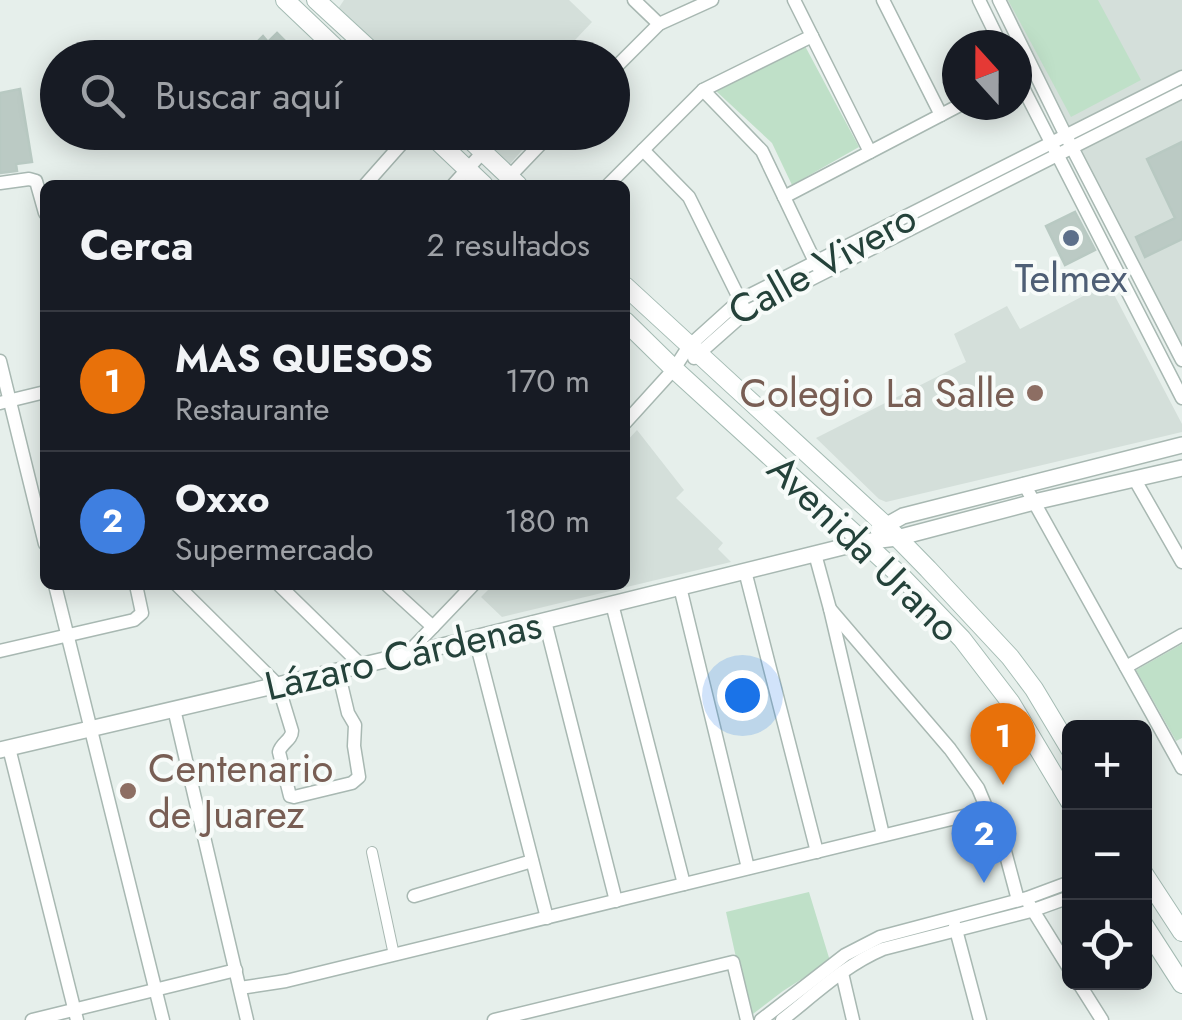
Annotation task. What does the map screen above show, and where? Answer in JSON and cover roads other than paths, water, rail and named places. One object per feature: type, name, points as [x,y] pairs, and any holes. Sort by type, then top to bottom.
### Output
[{"type":"main road","points":[[286,0],[326,40]]},
{"type":"main road","points":[[316,0],[359,40]]},
{"type":"main road","points":[[316,31],[332,15]]},
{"type":"main road","points":[[447,150],[479,180]]},
{"type":"main road","points":[[484,152],[513,180]]},
{"type":"main road","name":"Avenida Urano","points":[[630,291],[891,531],[1010,657],[1062,736]]},
{"type":"main road","name":"Avenida Urano","points":[[630,326],[903,578],[962,640],[1012,704],[1062,788]]},
{"type":"main road","points":[[777,464],[796,444]]},
{"type":"main road","points":[[1152,886],[1182,932]]},
{"type":"main road","points":[[1152,935],[1178,967]]},
{"type":"street","points":[[634,0],[659,24]]},
{"type":"street","points":[[630,53],[659,24],[712,0]]},
{"type":"street","points":[[794,0],[870,152]]},
{"type":"street","points":[[784,196],[941,115],[883,0]]},
{"type":"street","points":[[979,0],[994,30]]},
{"type":"street","points":[[999,0],[1182,360]]},
{"type":"street","points":[[613,180],[703,90],[812,36]]},
{"type":"street","name":"Calle Vivero","points":[[630,417],[693,350],[743,306],[1054,150],[1182,77]]},
{"type":"street","points":[[703,90],[762,151],[818,268]]},
{"type":"street","name":"Calle Vivero","points":[[1069,142],[1182,92]]},
{"type":"street","points":[[1032,106],[1182,398]]},
{"type":"street","points":[[369,180],[396,150]]},
{"type":"street","points":[[515,180],[538,150]]},
{"type":"street","points":[[643,150],[689,197],[743,306]]},
{"type":"street","points":[[458,180],[484,152]]},
{"type":"street","points":[[0,184],[29,179],[36,181],[40,195]]},
{"type":"street","points":[[1136,311],[1152,302]]},
{"type":"street","points":[[0,361],[5,402],[40,526]]},
{"type":"street","points":[[5,402],[40,393]]},
{"type":"street","points":[[891,531],[903,516],[1182,445]]},
{"type":"street","points":[[891,531],[1182,468]]},
{"type":"street","points":[[1135,480],[1182,562]]},
{"type":"street","points":[[1024,484],[1126,667],[1177,748],[1182,768]]},
{"type":"street","name":"Lázaro Cárdenas","points":[[5,749],[680,588],[863,542],[891,531]]},
{"type":"street","points":[[815,554],[883,835]]},
{"type":"street","points":[[746,571],[817,852]]},
{"type":"street","points":[[680,588],[748,868]]},
{"type":"street","points":[[56,590],[162,1020]]},
{"type":"street","points":[[0,651],[134,620],[142,612],[137,590]]},
{"type":"street","points":[[182,590],[278,685],[292,731],[279,752],[288,794],[294,798],[352,784],[359,777],[355,725],[348,713],[338,671]]},
{"type":"street","points":[[284,590],[362,666]]},
{"type":"street","points":[[392,590],[432,627]]},
{"type":"street","points":[[406,655],[468,590]]},
{"type":"street","points":[[612,604],[684,884]]},
{"type":"street","points":[[240,988],[286,982],[976,813],[986,807],[978,788],[950,749],[830,610]]},
{"type":"street","points":[[545,620],[616,901]]},
{"type":"street","points":[[1126,667],[1182,636]]},
{"type":"street","points":[[476,638],[548,918]]},
{"type":"street","points":[[174,709],[247,1020]]},
{"type":"street","points":[[5,749],[76,1015]]},
{"type":"street","points":[[1002,840],[1025,903],[1062,958]]},
{"type":"street","points":[[372,852],[394,955]]},
{"type":"street","points":[[414,896],[532,861]]},
{"type":"street","points":[[1025,903],[1062,886]]},
{"type":"street","points":[[782,1020],[855,963],[883,949],[954,923],[1025,903],[1062,898]]},
{"type":"street","points":[[761,1020],[862,946],[880,937],[954,923]]},
{"type":"street","points":[[954,923],[980,1020]]},
{"type":"street","points":[[494,1020],[734,962],[747,1020]]},
{"type":"street","points":[[32,1020],[76,1015],[236,970]]},
{"type":"street","points":[[842,973],[852,1020]]},
{"type":"street","points":[[1083,990],[1102,1020]]},
{"type":"place","name":"Telmex","points":[[1071,238]]},
{"type":"place","name":"Colegio La Salle","points":[[1035,393]]},
{"type":"place","name":"MAS QUESOS","points":[[1003,785]]},
{"type":"place","name":"Centenario de Juarez","points":[[128,791]]},
{"type":"place","name":"Oxxo","points":[[984,883]]}]
